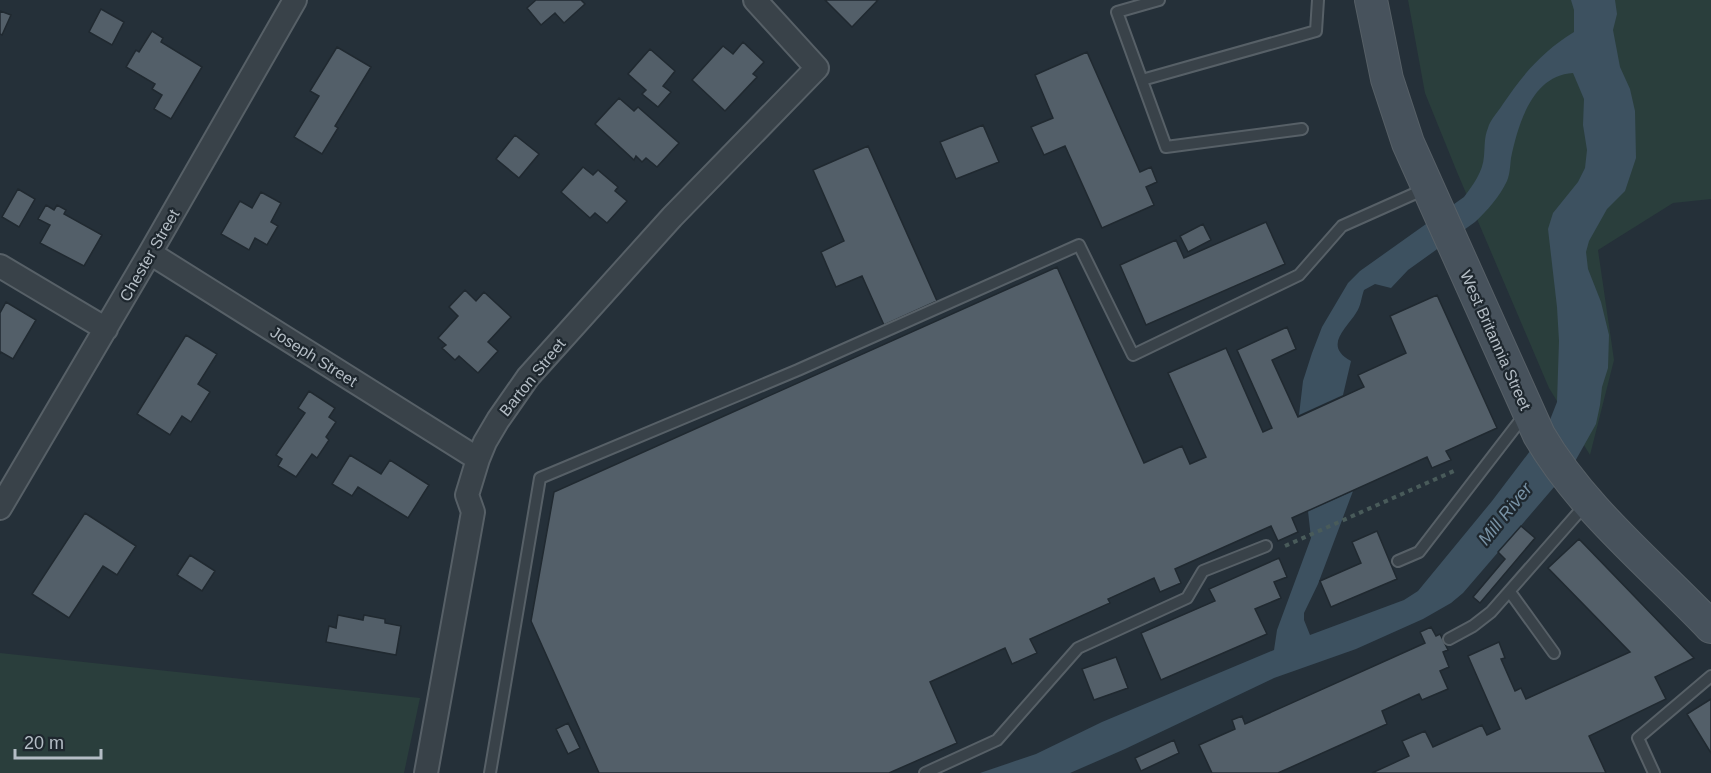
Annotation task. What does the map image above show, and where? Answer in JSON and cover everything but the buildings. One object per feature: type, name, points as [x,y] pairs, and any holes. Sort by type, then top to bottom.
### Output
[{"type":"street","name":"Chester Street","points":[[0,508],[295,0]]},
{"type":"street","name":"Barton Street","points":[[426,773],[472,512],[467,495],[485,442],[528,377],[672,217],[817,68],[755,0]]},
{"type":"street","name":"West Britannia Street","points":[[1371,0],[1383,63],[1408,143],[1539,435],[1554,460],[1582,495],[1711,627]]},
{"type":"street","name":"Joseph Street","points":[[150,253],[478,459]]},
{"type":"street","points":[[0,266],[106,329]]},
{"type":"lane","points":[[1159,0],[1117,12],[1166,147],[1302,129]]},
{"type":"lane","points":[[1142,80],[1316,31],[1318,0]]},
{"type":"lane","points":[[490,773],[540,478],[798,370],[1079,244],[1133,355],[1299,275],[1342,225],[1430,192]]},
{"type":"lane","points":[[1398,561],[1419,552],[1529,414]]},
{"type":"lane","points":[[1449,639],[1482,620],[1510,592],[1582,495]]},
{"type":"lane","points":[[925,773],[998,740],[1078,648],[1187,598],[1203,572],[1266,546]]},
{"type":"lane","points":[[1510,592],[1554,653]]},
{"type":"lane","points":[[1654,773],[1638,738],[1711,676]]},
{"type":"path","points":[[1304,538],[1495,454]]},
{"type":"green space","points":[[1408,0],[1711,0],[1711,199],[1673,203],[1598,250],[1614,360],[1590,455],[1549,388],[1425,93]]},
{"type":"green space","points":[[0,653],[420,698],[404,773],[0,773]]},
{"type":"water","name":"Mill River","points":[[1571,0],[1615,0],[1617,14],[1613,30],[1620,67],[1630,89],[1635,111],[1636,158],[1625,191],[1607,209],[1589,241],[1586,252],[1588,269],[1601,302],[1609,335],[1608,368],[1602,387],[1596,424],[1573,465],[1463,593],[1451,603],[1423,619],[1356,649],[1274,678],[1070,773],[980,773],[1036,754],[1102,722],[1274,650],[1277,630],[1311,538],[1308,511],[1353,491],[1318,584],[1304,613],[1304,620],[1310,635],[1404,600],[1418,591],[1492,501],[1546,430],[1557,402],[1559,341],[1548,229],[1553,213],[1578,182],[1585,168],[1587,150],[1583,125],[1584,99],[1573,73],[1547,82],[1529,104],[1518,131],[1507,181],[1497,198],[1484,213],[1475,222],[1408,270],[1391,288],[1375,284],[1364,290],[1358,310],[1339,337],[1339,349],[1351,361],[1343,395],[1299,415],[1303,381],[1322,327],[1348,283],[1360,271],[1464,197],[1471,188],[1482,167],[1486,135],[1492,119],[1534,64],[1574,32],[1574,10]]}]
